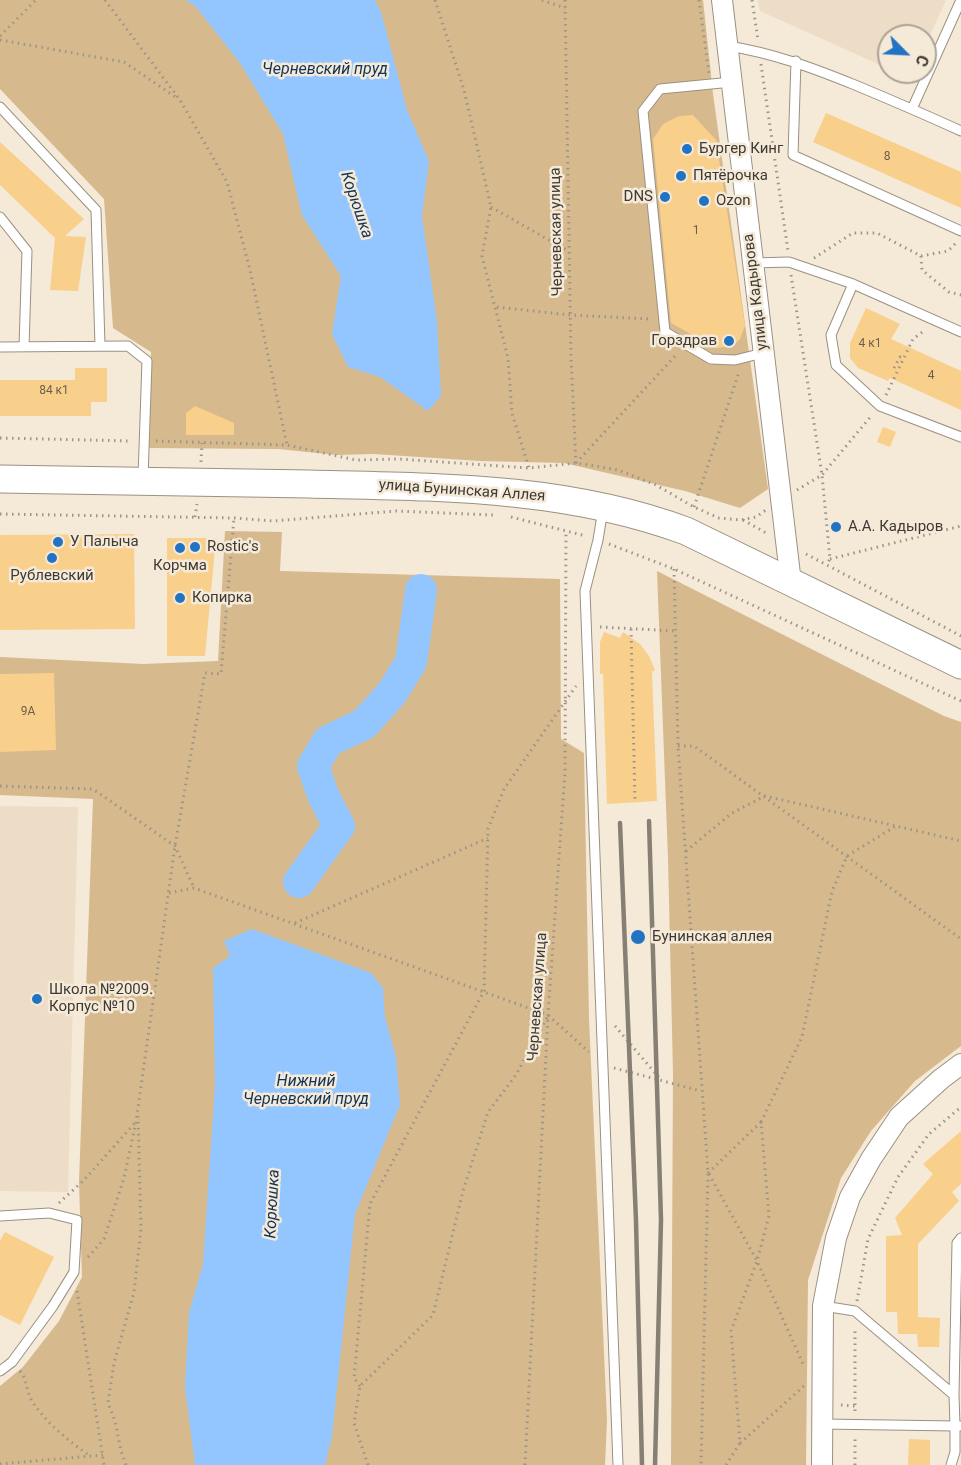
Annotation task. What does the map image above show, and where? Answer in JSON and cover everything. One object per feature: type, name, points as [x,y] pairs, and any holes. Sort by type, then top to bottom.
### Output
[{"type":"street","name":"улица Кадырова","points":[[722,0],[790,583]]},
{"type":"street","name":"улица Бунинская Аллея","points":[[0,479],[397,485],[510,479],[557,497],[603,506],[656,520],[686,531],[961,665]]},
{"type":"street","points":[[822,1465],[823,1306],[836,1238],[850,1197],[871,1159],[899,1117],[940,1078],[961,1064]]},
{"type":"lane","points":[[912,109],[960,2]]},
{"type":"lane","points":[[728,45],[759,50],[795,61],[961,131]]},
{"type":"lane","points":[[795,61],[793,155],[961,231]]},
{"type":"lane","points":[[732,82],[660,88],[644,111],[665,332],[711,359],[743,359],[764,353]]},
{"type":"lane","points":[[0,107],[96,210],[100,346]]},
{"type":"lane","points":[[0,217],[27,251],[24,347]]},
{"type":"lane","points":[[753,263],[789,262],[853,284],[961,332]]},
{"type":"lane","points":[[853,284],[831,335],[836,365],[880,406],[961,437]]},
{"type":"lane","points":[[0,347],[128,346],[147,362],[143,480]]},
{"type":"lane","points":[[603,506],[598,540],[585,591],[619,1443],[618,1465]]},
{"type":"lane","points":[[0,1216],[49,1213],[77,1220],[74,1272],[53,1306],[12,1362],[0,1371]]},
{"type":"lane","points":[[951,1465],[958,1426],[954,1395],[957,1243],[961,1238]]},
{"type":"lane","points":[[823,1306],[855,1311],[954,1395]]},
{"type":"lane","points":[[822,1414],[855,1424],[958,1426]]},
{"type":"path","points":[[0,38],[36,0]]},
{"type":"path","points":[[105,0],[180,100],[227,182],[250,270],[287,446]]},
{"type":"path","points":[[542,0],[565,8]]},
{"type":"path","name":"Черневская улица","points":[[565,0],[570,315],[576,462]]},
{"type":"path","points":[[699,0],[711,84]]},
{"type":"path","points":[[752,0],[822,475],[830,559],[827,564],[961,636]]},
{"type":"path","points":[[437,1],[464,90],[491,207],[482,256],[508,358],[512,413],[528,468]]},
{"type":"path","points":[[0,38],[124,62],[180,100]]},
{"type":"path","points":[[491,207],[569,251]]},
{"type":"path","points":[[789,262],[811,260],[853,233],[877,233],[921,256],[948,251],[961,238]]},
{"type":"path","points":[[921,256],[922,270],[949,292],[961,295]]},
{"type":"path","points":[[496,308],[664,320]]},
{"type":"path","points":[[0,514],[234,518],[273,521],[397,485],[510,479],[528,468],[576,462],[618,470],[656,484],[694,507],[719,518],[741,520],[756,517],[822,475],[880,406],[913,339],[922,332],[944,324]]},
{"type":"path","points":[[576,462],[686,345]]},
{"type":"path","points":[[894,368],[900,357],[904,358]]},
{"type":"path","points":[[694,507],[743,359]]},
{"type":"path","points":[[0,438],[287,446],[356,460],[397,485],[496,515]]},
{"type":"path","points":[[104,1465],[74,1272],[104,1239],[124,1178],[136,1122],[176,846],[205,673],[221,674],[234,518]]},
{"type":"path","points":[[830,559],[961,526]]},
{"type":"path","name":"Черневская улица","points":[[525,1465],[548,1015],[565,772],[566,531]]},
{"type":"path","points":[[701,1465],[708,1173],[678,746],[674,569],[961,702]]},
{"type":"path","points":[[587,627],[676,631]]},
{"type":"path","points":[[631,629],[634,802]]},
{"type":"path","points":[[360,1386],[354,1378],[370,1204],[484,992],[488,829],[504,789],[588,667]]},
{"type":"path","points":[[678,746],[694,746],[961,939]]},
{"type":"path","points":[[0,786],[93,789],[176,846],[194,888]]},
{"type":"path","points":[[686,852],[732,813],[765,796],[961,841]]},
{"type":"path","points":[[708,1173],[761,1122],[802,1037],[832,891],[847,856],[896,826]]},
{"type":"path","points":[[295,923],[488,838]]},
{"type":"path","points":[[169,893],[194,888],[548,1015],[604,1065],[701,1091]]},
{"type":"path","points":[[602,1011],[662,1081]]},
{"type":"path","points":[[368,1465],[354,1423],[360,1386],[433,1315],[463,1191],[488,1113],[516,1075],[548,1015]]},
{"type":"path","points":[[855,1465],[855,1311],[868,1239],[898,1177],[929,1134],[961,1107]]},
{"type":"path","points":[[126,1465],[116,1421],[108,1403],[114,1363],[134,1292],[141,1229],[138,1110]]},
{"type":"path","points":[[49,1213],[84,1180],[136,1122]]},
{"type":"path","points":[[740,1443],[731,1330],[757,1262],[769,1216],[761,1122]]},
{"type":"path","points":[[708,1173],[757,1262],[806,1370]]},
{"type":"path","points":[[12,1362],[24,1376],[30,1397],[47,1419],[73,1444],[90,1456]]},
{"type":"path","points":[[726,1465],[740,1443],[811,1381],[822,1414],[855,1406]]},
{"type":"path","points":[[0,1464],[103,1455]]},
{"type":"shaded area","points":[[0,0],[703,0],[713,94],[768,489],[740,508],[685,491],[564,463],[480,461],[374,454],[337,455],[278,449],[149,448],[151,352],[113,328],[104,199],[0,89]]},
{"type":"shaded area","points":[[758,0],[946,0],[935,24],[877,24],[877,64],[760,11]]},
{"type":"shaded area","points":[[225,531],[282,532],[280,571],[560,579],[561,739],[584,753],[589,1019],[607,1420],[605,1465],[0,1465],[0,1386],[23,1367],[59,1321],[82,1277],[79,1182],[93,799],[0,795],[0,657],[143,664],[218,661]]},
{"type":"shaded area","points":[[657,571],[944,716],[961,722],[961,1046],[915,1081],[871,1131],[841,1178],[808,1280],[806,1465],[671,1465],[673,1073],[668,858]]},
{"type":"shaded area","name":"Школа №2009. Корпус №10","points":[[0,806],[78,807],[68,1192],[0,1191]]},
{"type":"water","name":"Черневский пруд","points":[[186,0],[375,0],[381,12],[407,110],[429,161],[422,216],[437,321],[441,396],[428,411],[380,377],[348,367],[332,334],[341,276],[302,215],[283,134],[240,63],[196,7]]},
{"type":"water","name":"Нижний Черневский пруд","points":[[252,929],[371,973],[383,988],[385,1017],[396,1057],[400,1105],[355,1214],[332,1436],[325,1465],[195,1465],[185,1387],[189,1313],[203,1264],[215,1085],[213,968],[230,956],[224,941]]},
{"type":"building","points":[[826,113],[961,172],[961,208],[813,142]]},
{"type":"building","points":[[693,115],[716,140],[745,326],[740,339],[733,346],[716,348],[671,323],[653,139],[663,124],[679,116]]},
{"type":"building","points":[[0,142],[84,219],[65,236],[86,237],[78,291],[50,290],[55,238],[0,185]]},
{"type":"building","points":[[866,308],[900,324],[891,339],[961,371],[961,410],[890,378],[888,381],[858,368],[850,358],[850,343]]},
{"type":"building","points":[[75,368],[107,368],[107,402],[91,402],[91,416],[0,416],[0,380],[75,380]]},
{"type":"building","points":[[195,406],[234,423],[234,435],[186,435],[186,413]]},
{"type":"building","points":[[883,427],[896,432],[890,447],[877,442]]},
{"type":"building","points":[[134,534],[135,629],[0,630],[0,535]]},
{"type":"building","points":[[167,538],[216,538],[205,656],[167,656]]},
{"type":"building","points":[[604,632],[620,638],[623,632],[640,644],[655,670],[652,672],[657,801],[607,804],[603,674],[600,674],[600,642]]},
{"type":"building","points":[[54,673],[56,750],[0,752],[0,674]]},
{"type":"building","points":[[961,1131],[961,1184],[952,1192],[959,1201],[918,1244],[918,1317],[940,1318],[939,1347],[918,1347],[917,1334],[898,1334],[897,1312],[886,1312],[886,1236],[902,1235],[895,1218],[933,1174],[923,1164]]},
{"type":"building","points":[[5,1232],[54,1257],[20,1325],[0,1315],[0,1241]]},
{"type":"building","points":[[909,1439],[930,1440],[930,1465],[908,1465]]},
{"type":"waterway","name":"Корюшка","points":[[299,882],[339,826],[323,795],[313,766],[328,741],[364,724],[392,693],[411,662],[421,590]]},
{"type":"railway","points":[[649,821],[661,1220],[655,1465]]},
{"type":"railway","points":[[620,823],[636,1221],[642,1465]]},
{"type":"place","name":"Бургер Кинг","points":[[687,149]]},
{"type":"place","name":"Пятёрочка","points":[[681,176]]},
{"type":"place","name":"DNS","points":[[665,197]]},
{"type":"place","name":"Ozon","points":[[704,201]]},
{"type":"place","name":"Горздрав","points":[[729,341]]},
{"type":"place","name":"А.А. Кадыров","points":[[836,527]]},
{"type":"place","name":"У Палыча","points":[[58,542]]},
{"type":"place","name":"Rostic's","points":[[195,547]]},
{"type":"place","name":"Корчма","points":[[180,548]]},
{"type":"place","name":"Рублевский","points":[[52,558]]},
{"type":"place","name":"Копирка","points":[[180,598]]},
{"type":"place","name":"Бунинская аллея","points":[[638,937]]},
{"type":"place","name":"Школа №2009. Корпус №10","points":[[37,999]]}]
